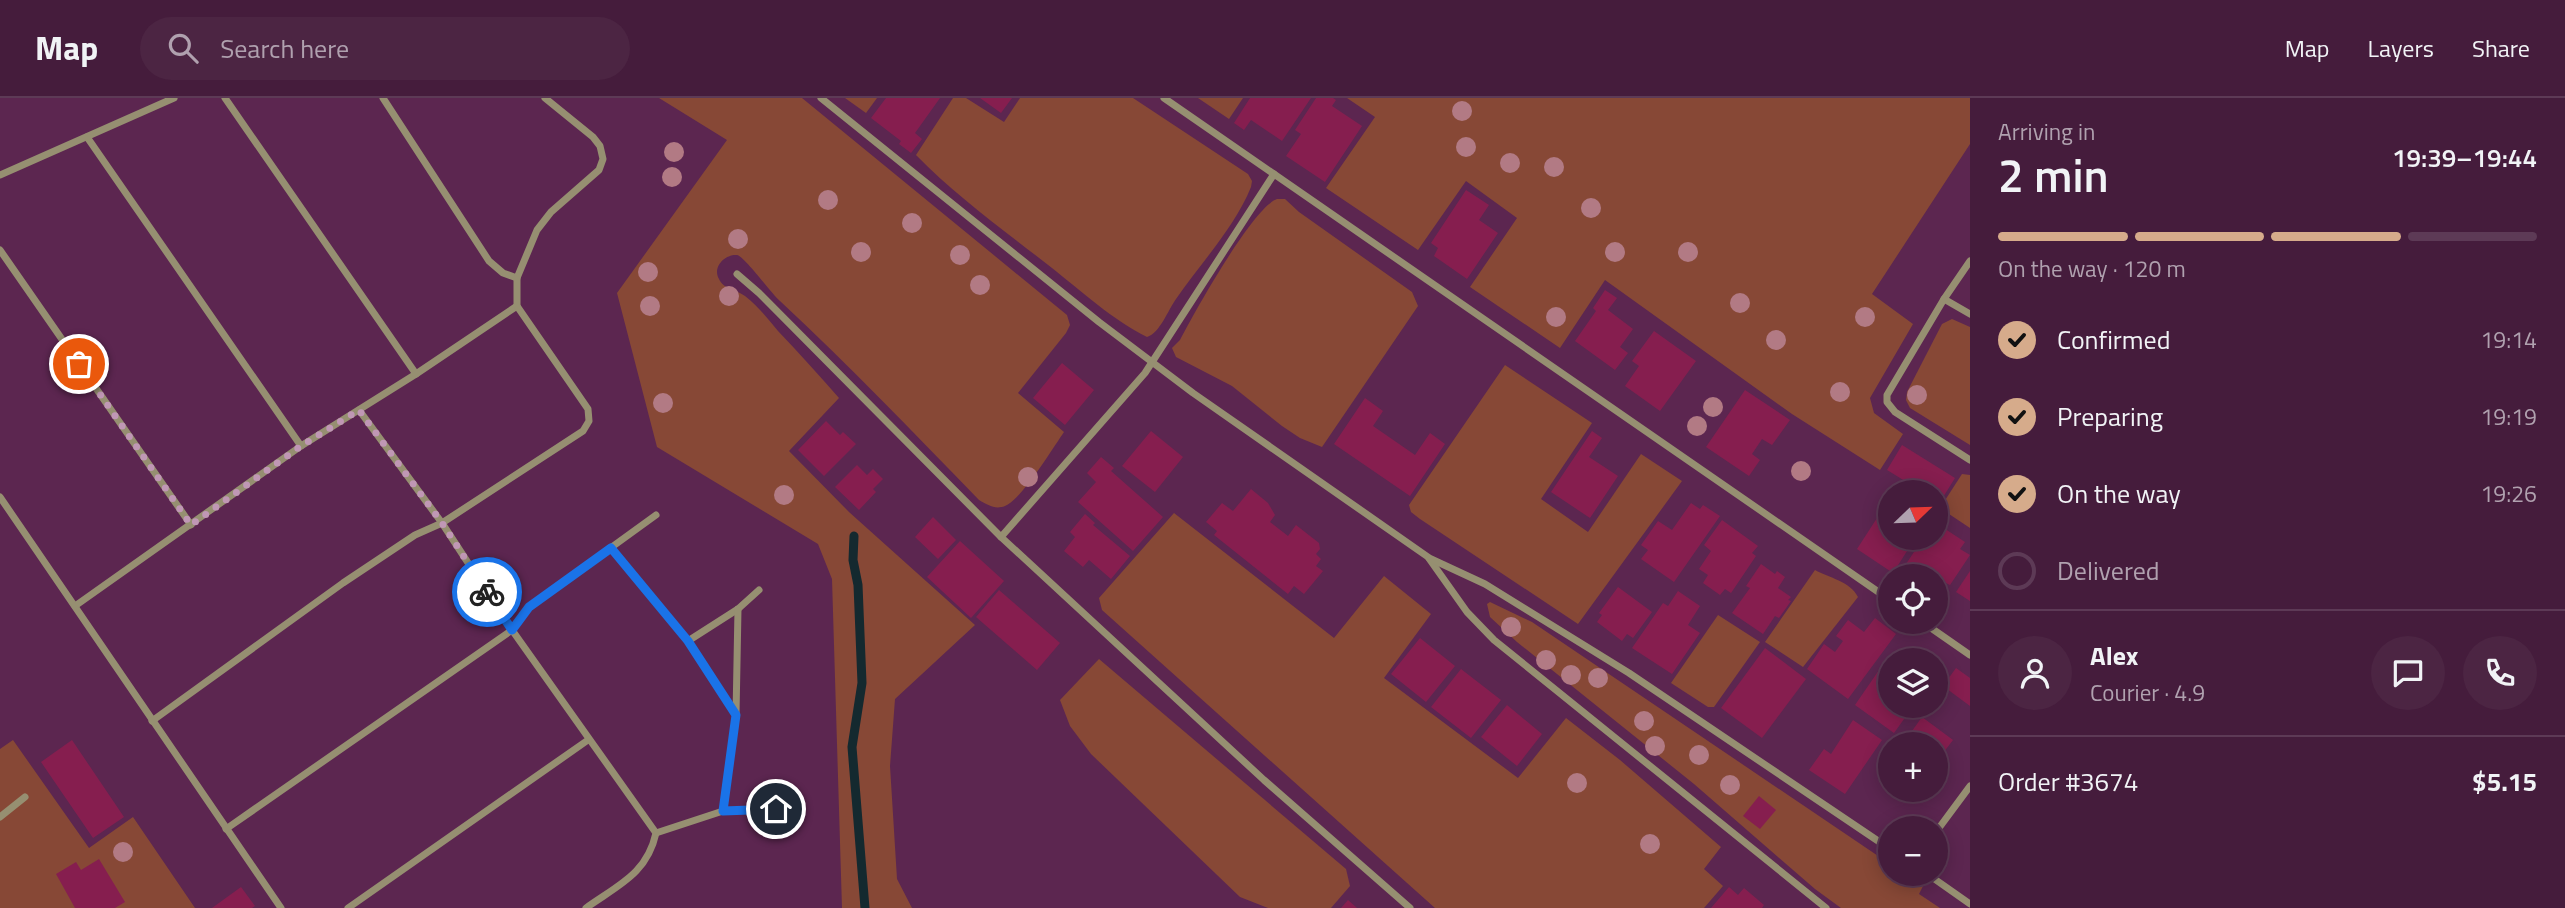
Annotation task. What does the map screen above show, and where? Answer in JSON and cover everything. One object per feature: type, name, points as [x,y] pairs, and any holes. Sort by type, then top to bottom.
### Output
[{"type":"street","points":[[0,175],[173,98]]},
{"type":"street","points":[[225,98],[416,374]]},
{"type":"street","points":[[383,98],[489,261],[503,273],[517,278]]},
{"type":"street","points":[[152,721],[344,583],[415,535],[442,523],[583,431],[590,421],[588,409],[517,306],[517,278],[537,230],[551,212],[599,170],[603,159],[600,146],[593,137],[545,98]]},
{"type":"street","points":[[821,98],[1041,277],[1193,393],[1428,557],[1485,584],[1629,673],[1878,841]]},
{"type":"street","points":[[1164,98],[1878,592]]},
{"type":"street","points":[[88,137],[301,446]]},
{"type":"street","points":[[1001,537],[1136,384],[1275,174]]},
{"type":"street","points":[[0,250],[191,525]]},
{"type":"street","points":[[1970,261],[1889,390],[1887,401],[1906,421],[1970,460]]},
{"type":"street","points":[[737,274],[1001,537],[1264,780],[1410,908]]},
{"type":"street","points":[[1944,299],[1970,314]]},
{"type":"street","points":[[75,606],[301,446],[416,374],[517,306]]},
{"type":"street","points":[[359,410],[442,523],[512,630],[656,833]]},
{"type":"street","points":[[0,497],[281,908]]},
{"type":"street","points":[[226,829],[512,630],[529,607],[656,515]]},
{"type":"street","points":[[611,548],[688,641],[736,715]]},
{"type":"street","points":[[1428,557],[1467,612],[1494,640],[1826,908]]},
{"type":"street","points":[[688,641],[738,609],[759,590]]},
{"type":"street","points":[[723,811],[736,715],[738,609]]},
{"type":"street","points":[[1940,634],[1970,655]]},
{"type":"street","points":[[348,908],[588,740]]},
{"type":"street","points":[[1948,816],[1970,786]]},
{"type":"street","points":[[0,817],[25,797]]},
{"type":"street","points":[[656,833],[723,811],[776,809]]},
{"type":"street","points":[[586,908],[641,868],[652,849],[656,833]]},
{"type":"street","points":[[1944,886],[1970,904]]},
{"type":"shaded area","points":[[659,98],[802,98],[1067,315],[1070,325],[1066,333],[1018,393],[1064,432],[1012,502],[995,507],[979,500],[856,374],[780,301],[740,257],[732,255],[718,266],[717,274],[721,282],[754,304],[839,398],[789,451],[849,512],[975,625],[895,699],[890,766],[897,879],[912,908],[842,908],[832,579],[818,544],[657,447],[617,293],[727,140]]},
{"type":"shaded area","points":[[845,98],[877,98],[866,113]]},
{"type":"shaded area","points":[[953,98],[966,98],[1004,122],[1020,98],[1133,98],[1248,174],[1252,181],[1251,187],[1227,231],[1176,299],[1160,326],[1147,337],[1110,314],[1000,228],[916,155]]},
{"type":"shaded area","points":[[1198,98],[1243,98],[1229,119]]},
{"type":"shaded area","points":[[1347,98],[1970,98],[1970,144],[1872,294],[1913,324],[1870,398],[1874,413],[1903,434],[1880,470],[1792,414],[1605,280],[1560,348],[1470,287],[1517,218],[1466,181],[1418,250],[1326,188],[1375,117]]},
{"type":"shaded area","points":[[1277,199],[1285,199],[1299,212],[1412,292],[1418,306],[1322,447],[1300,438],[1282,426],[1232,386],[1176,357],[1172,348],[1180,340],[1239,240],[1267,206]]},
{"type":"shaded area","points":[[1952,319],[1970,327],[1970,445],[1910,408],[1906,400],[1907,392],[1942,324]]},
{"type":"shaded area","points":[[1505,365],[1592,423],[1541,499],[1588,532],[1641,454],[1682,481],[1578,624],[1420,519],[1411,512],[1409,505]]},
{"type":"shaded area","points":[[1962,474],[1970,475],[1970,528],[1948,513],[1948,496]]},
{"type":"shaded area","points":[[1174,513],[1334,638],[1384,576],[1431,614],[1384,678],[1518,778],[1566,718],[1620,760],[1721,847],[1704,869],[1723,886],[1704,908],[1435,908],[1102,610],[1099,598]]},
{"type":"shaded area","points":[[1815,570],[1850,587],[1858,597],[1803,667],[1765,642]]},
{"type":"shaded area","points":[[1490,602],[1532,622],[1878,856],[1878,886],[1923,886],[1919,894],[1940,908],[1841,908],[1815,889],[1694,784],[1517,642],[1490,617],[1487,604]]},
{"type":"shaded area","points":[[1718,615],[1760,642],[1714,707],[1708,707],[1671,683]]},
{"type":"shaded area","points":[[1099,659],[1346,869],[1350,886],[1331,908],[1268,908],[1240,897],[1091,754],[1070,726],[1060,700]]},
{"type":"shaded area","points":[[13,740],[89,848],[133,817],[195,908],[0,908],[0,749]]},
{"type":"building","points":[[886,98],[940,98],[915,133],[922,139],[911,153],[899,144],[901,141],[871,118]]},
{"type":"building","points":[[980,98],[1012,98],[1001,113]]},
{"type":"building","points":[[1250,98],[1311,98],[1282,141],[1251,120],[1244,130],[1234,123]]},
{"type":"building","points":[[1316,98],[1333,98],[1336,100],[1332,106],[1362,126],[1325,182],[1286,156],[1301,134],[1295,130]]},
{"type":"building","points":[[1466,190],[1489,205],[1479,220],[1498,233],[1467,279],[1434,256],[1438,248],[1431,243]]},
{"type":"building","points":[[1605,290],[1617,298],[1608,310],[1633,329],[1620,347],[1628,353],[1615,370],[1575,341],[1596,311],[1593,308]]},
{"type":"building","points":[[1654,331],[1696,361],[1660,411],[1625,386],[1639,366],[1632,361]]},
{"type":"building","points":[[1062,363],[1094,390],[1065,425],[1033,398]]},
{"type":"building","points":[[1745,390],[1790,420],[1772,445],[1762,439],[1752,454],[1760,460],[1749,476],[1706,447]]},
{"type":"building","points":[[1365,398],[1383,411],[1373,426],[1415,455],[1430,433],[1445,444],[1410,496],[1334,444]]},
{"type":"building","points":[[826,421],[840,435],[843,432],[856,444],[824,476],[798,450]]},
{"type":"building","points":[[1151,431],[1183,457],[1155,492],[1122,466]]},
{"type":"building","points":[[1592,431],[1602,438],[1589,457],[1618,476],[1590,518],[1551,492]]},
{"type":"building","points":[[1902,445],[1955,478],[1948,489],[1948,480],[1903,480],[1887,470]]},
{"type":"building","points":[[1101,457],[1114,468],[1111,471],[1163,517],[1133,551],[1078,502],[1096,482],[1087,473]]},
{"type":"building","points":[[857,465],[867,475],[873,469],[883,479],[873,489],[876,492],[859,510],[835,487]]},
{"type":"building","points":[[1251,489],[1268,503],[1275,515],[1270,522],[1288,536],[1296,525],[1319,543],[1320,549],[1316,554],[1321,559],[1316,566],[1323,571],[1304,594],[1294,586],[1288,594],[1214,535],[1217,531],[1206,522],[1222,503],[1233,511]]},
{"type":"building","points":[[1691,503],[1700,509],[1703,505],[1720,516],[1674,582],[1641,559],[1648,550],[1641,545],[1658,521],[1672,530]]},
{"type":"building","points":[[1085,514],[1095,523],[1093,525],[1130,556],[1111,579],[1089,560],[1083,567],[1064,551],[1075,537],[1070,532]]},
{"type":"building","points":[[933,517],[956,540],[938,559],[915,537]]},
{"type":"building","points":[[1878,517],[1878,550],[1908,550],[1899,564],[1880,564],[1857,549]]},
{"type":"building","points":[[1722,520],[1758,546],[1752,553],[1756,556],[1731,593],[1725,589],[1720,595],[1703,583],[1708,575],[1699,569],[1711,551],[1704,545]]},
{"type":"building","points":[[1948,531],[1965,542],[1960,549],[1970,555],[1950,585],[1948,564],[1906,564],[1915,550],[1948,550]]},
{"type":"building","points":[[960,541],[1004,581],[971,618],[927,577]]},
{"type":"building","points":[[1761,564],[1775,574],[1777,571],[1785,577],[1778,588],[1791,597],[1779,618],[1775,616],[1763,634],[1732,613],[1750,588],[1746,586]]},
{"type":"building","points":[[1970,571],[1970,601],[1956,592]]},
{"type":"building","points":[[1618,587],[1652,612],[1633,638],[1627,634],[1622,641],[1597,622],[1602,615],[1599,613]]},
{"type":"building","points":[[999,590],[1060,643],[1037,670],[976,617]]},
{"type":"building","points":[[1678,591],[1700,606],[1688,625],[1700,633],[1672,674],[1632,648],[1663,603],[1668,606]]},
{"type":"building","points":[[1875,618],[1878,620],[1878,634],[1896,634],[1886,648],[1878,648],[1878,658],[1848,699],[1807,669],[1824,644],[1835,652],[1843,641],[1836,636],[1848,620],[1864,632]]},
{"type":"building","points":[[1420,638],[1455,666],[1426,702],[1391,674]]},
{"type":"building","points":[[1765,648],[1806,679],[1762,738],[1721,708]]},
{"type":"building","points":[[1956,668],[1970,678],[1970,706],[1948,690],[1948,679]]},
{"type":"building","points":[[1461,669],[1501,700],[1471,738],[1431,707]]},
{"type":"building","points":[[1878,672],[1878,718],[1905,718],[1893,732],[1855,705]]},
{"type":"building","points":[[1507,705],[1542,734],[1517,766],[1481,737]]},
{"type":"building","points":[[1923,718],[1942,732],[1911,732]]},
{"type":"building","points":[[1853,720],[1878,737],[1878,746],[1845,794],[1809,770],[1824,749],[1831,754]]},
{"type":"building","points":[[72,740],[124,817],[93,838],[41,762]]},
{"type":"building","points":[[1759,796],[1776,810],[1760,829],[1743,816]]},
{"type":"building","points":[[99,859],[125,902],[115,908],[75,908],[56,874],[76,862],[81,870]]},
{"type":"building","points":[[241,887],[255,906],[212,908]]},
{"type":"building","points":[[1729,887],[1738,895],[1744,888],[1764,905],[1762,908],[1711,908]]},
{"type":"building","points":[[1348,900],[1357,908],[1341,908]]},
{"type":"waterway","points":[[854,536],[853,560],[858,585],[862,683],[852,747],[865,908]]},
{"type":"way so far","points":[[79,364],[191,525],[301,446],[359,410],[442,523],[487,592]]},
{"type":"route","points":[[487,592],[512,630],[529,607],[611,548],[688,641],[736,715],[723,811],[776,809]]}]
